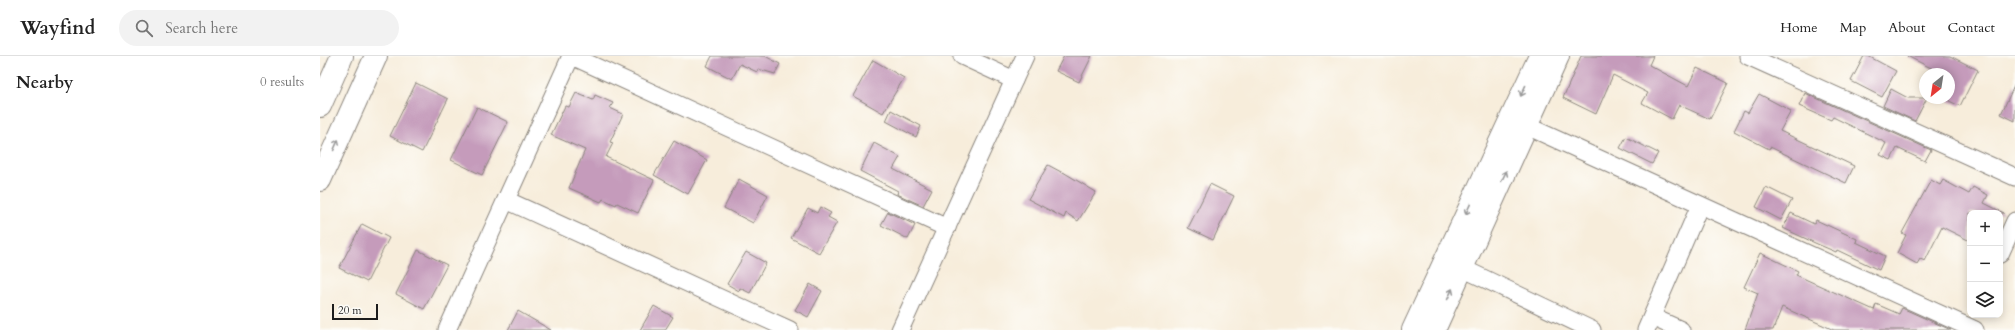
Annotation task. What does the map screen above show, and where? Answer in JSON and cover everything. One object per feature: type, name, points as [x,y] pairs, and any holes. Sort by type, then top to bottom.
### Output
[{"type":"main road","points":[[320,106],[342,56]]},
{"type":"main road","points":[[320,180],[376,56]]},
{"type":"main road","points":[[1413,330],[1540,56]]},
{"type":"main road","points":[[1434,330],[1558,56]]},
{"type":"street","points":[[447,330],[571,56],[946,228]]},
{"type":"street","points":[[962,56],[1014,80]]},
{"type":"street","points":[[900,330],[1025,56]]},
{"type":"street","points":[[1748,56],[2015,177]]},
{"type":"street","points":[[1527,126],[1700,205],[1971,324]]},
{"type":"street","points":[[506,200],[790,330]]},
{"type":"street","points":[[1681,330],[1649,324],[1700,205]]},
{"type":"street","points":[[2003,247],[2015,221]]},
{"type":"street","points":[[1462,268],[1592,330]]},
{"type":"building","points":[[712,56],[765,56],[780,64],[775,74],[758,69],[757,72],[740,64],[732,79],[707,66]]},
{"type":"building","points":[[1064,56],[1092,56],[1079,82],[1056,71]]},
{"type":"building","points":[[1581,56],[1653,56],[1649,65],[1688,86],[1697,68],[1728,83],[1710,119],[1679,105],[1672,119],[1642,103],[1648,93],[1613,75],[1596,114],[1563,98]]},
{"type":"building","points":[[1864,56],[1868,56],[1896,71],[1882,97],[1851,81]]},
{"type":"building","points":[[1907,56],[1950,56],[1978,70],[1960,106],[1955,104],[1955,68],[1931,68]]},
{"type":"building","points":[[873,60],[904,78],[883,113],[853,96]]},
{"type":"building","points":[[416,83],[448,99],[422,152],[390,136]]},
{"type":"building","points":[[2015,84],[2015,121],[2001,114]]},
{"type":"building","points":[[1891,89],[1908,98],[1919,98],[1919,104],[1924,104],[1915,121],[1883,106]]},
{"type":"building","points":[[576,93],[593,100],[595,95],[613,103],[610,108],[623,114],[610,142],[613,143],[606,157],[654,180],[638,213],[617,203],[616,205],[603,199],[601,202],[569,188],[585,150],[551,135],[565,106],[569,107]]},
{"type":"building","points":[[1805,93],[1931,150],[1925,161],[1897,148],[1891,160],[1880,155],[1886,143],[1833,117],[1831,120],[1799,106]]},
{"type":"building","points":[[1759,94],[1791,111],[1780,131],[1854,166],[1846,183],[1770,147],[1769,149],[1734,131],[1744,111],[1748,113]]},
{"type":"building","points":[[477,107],[508,122],[482,175],[451,160]]},
{"type":"building","points":[[891,110],[921,126],[916,137],[886,121]]},
{"type":"building","points":[[1626,137],[1658,153],[1652,164],[1620,148]]},
{"type":"building","points":[[674,141],[707,160],[688,194],[654,175]]},
{"type":"building","points":[[874,143],[900,157],[893,169],[932,189],[923,206],[897,194],[898,191],[860,171]]},
{"type":"building","points":[[1048,165],[1063,172],[1096,192],[1078,221],[1066,213],[1064,218],[1028,199]]},
{"type":"building","points":[[739,179],[768,195],[753,223],[724,208]]},
{"type":"building","points":[[1931,180],[1940,185],[1943,180],[1969,194],[1973,187],[1988,195],[1984,203],[1998,210],[1967,210],[1967,240],[1942,227],[1925,261],[1920,259],[1917,264],[1897,253],[1906,235],[1902,233]]},
{"type":"building","points":[[1210,184],[1234,196],[1213,240],[1188,228]]},
{"type":"building","points":[[1766,187],[1792,200],[1781,220],[1756,207]]},
{"type":"building","points":[[820,207],[831,213],[828,217],[837,222],[819,253],[791,238],[808,208],[817,213]]},
{"type":"building","points":[[888,212],[915,225],[908,239],[881,225]]},
{"type":"building","points":[[1791,213],[1814,224],[1816,220],[1857,239],[1856,242],[1885,256],[1879,270],[1837,250],[1836,252],[1783,228]]},
{"type":"building","points":[[362,224],[389,238],[367,282],[339,268]]},
{"type":"building","points":[[418,250],[447,265],[424,309],[396,294]]},
{"type":"building","points":[[746,252],[766,263],[750,293],[740,288],[739,291],[727,284]]},
{"type":"building","points":[[1760,253],[1798,271],[1796,275],[1874,310],[1876,304],[1899,314],[1902,308],[1951,330],[1834,330],[1782,307],[1773,330],[1745,330],[1758,293],[1744,287]]},
{"type":"building","points":[[810,284],[822,291],[808,317],[795,310]]},
{"type":"building","points":[[654,306],[673,317],[665,330],[640,330]]},
{"type":"building","points":[[518,311],[551,330],[508,330]]}]
